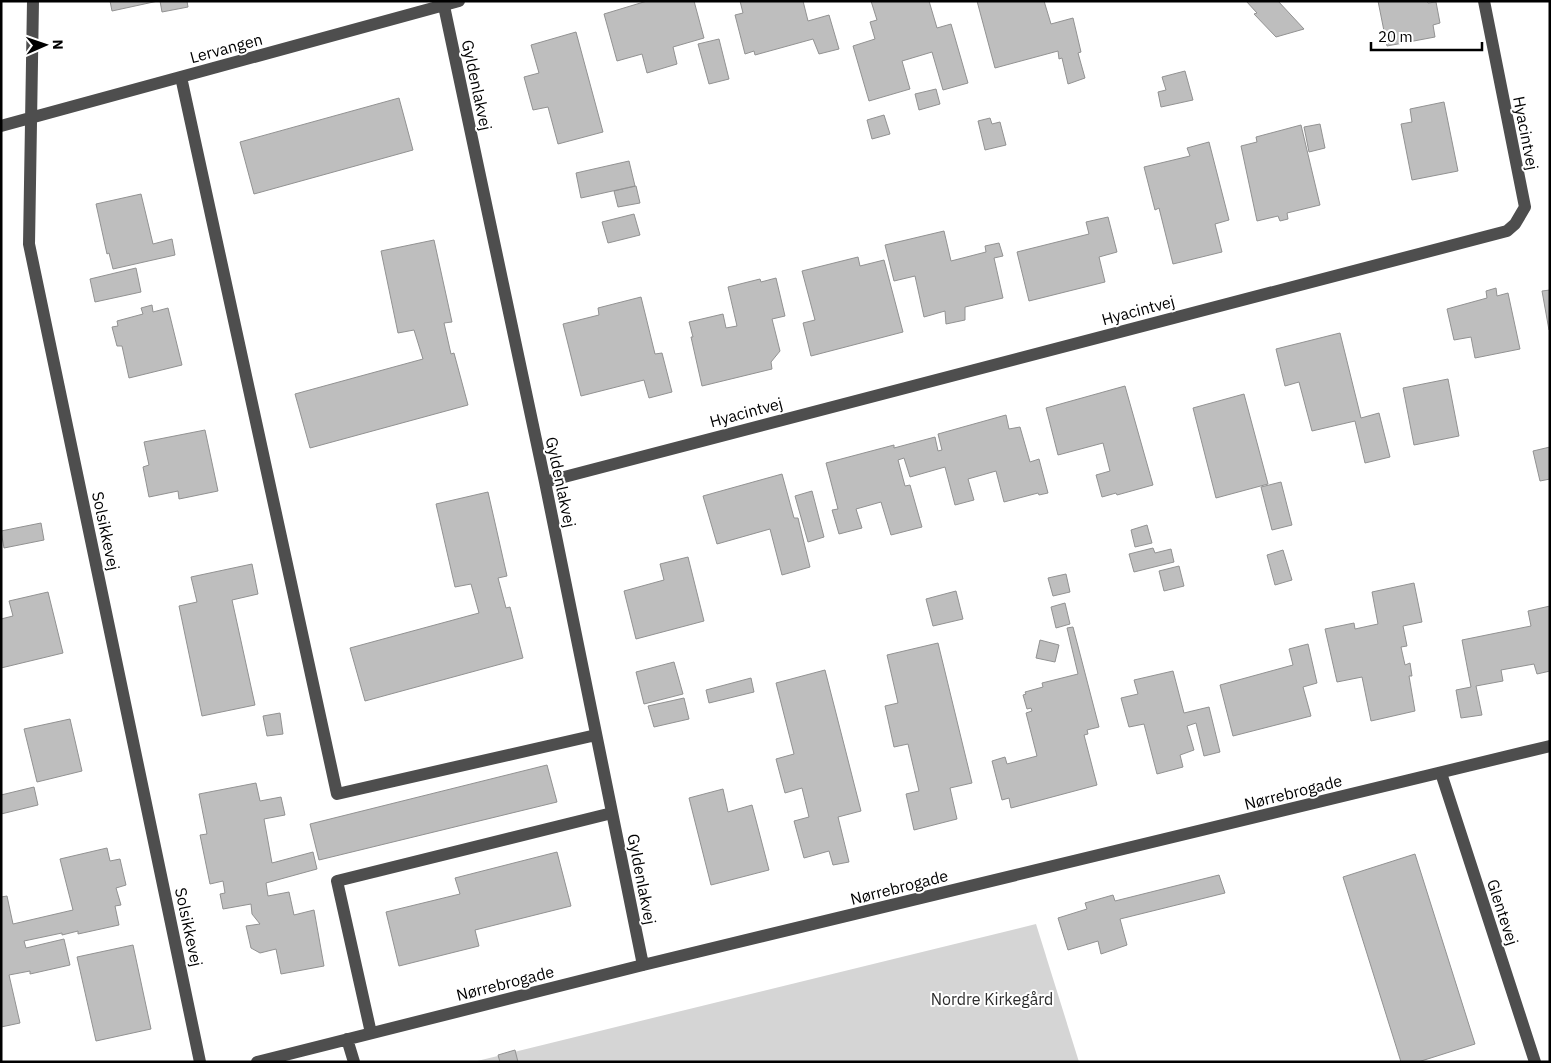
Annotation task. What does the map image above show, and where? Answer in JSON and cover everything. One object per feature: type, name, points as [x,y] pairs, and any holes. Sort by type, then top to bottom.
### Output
[{"type":"street","name":"Solsikkevej","points":[[33,1],[29,244],[200,1062]]},
{"type":"street","name":"Lervangen","points":[[1,126],[459,1]]},
{"type":"street","name":"Hyacintvej","points":[[545,482],[1507,231],[1515,224],[1525,207],[1484,1]]},
{"type":"street","name":"Gyldenlakvej","points":[[444,6],[545,482],[643,965]]},
{"type":"street","points":[[181,77],[337,794],[596,735]]},
{"type":"street","name":"Nørrebrogade","points":[[257,1062],[643,965],[1550,746]]},
{"type":"street","name":"Glentevej","points":[[1441,773],[1535,1062]]},
{"type":"street","points":[[371,1033],[338,881],[612,813]]},
{"type":"street","points":[[347,1039],[354,1062]]},
{"type":"green space","name":"Nordre Kirkegård","points":[[1036,924],[1079,1062],[473,1062]]},
{"type":"building","points":[[110,1],[158,1],[112,11]]},
{"type":"building","points":[[160,1],[187,1],[188,7],[162,12]]},
{"type":"building","points":[[647,1],[694,1],[704,38],[673,47],[677,64],[647,73],[642,54],[617,61],[604,14]]},
{"type":"building","points":[[740,1],[803,1],[808,21],[829,15],[839,49],[819,54],[813,39],[755,55],[754,51],[745,54],[735,15],[743,13]]},
{"type":"building","points":[[871,1],[929,1],[937,28],[951,24],[968,83],[943,90],[932,52],[902,61],[910,89],[869,101],[853,46],[875,39],[870,22],[877,20]]},
{"type":"building","points":[[977,1],[1044,1],[1051,24],[1073,18],[1081,52],[1078,53],[1085,78],[1068,84],[1062,58],[1059,59],[1058,51],[995,68]]},
{"type":"building","points":[[1246,1],[1278,1],[1304,29],[1276,37],[1254,14],[1257,13]]},
{"type":"building","points":[[1378,1],[1436,2],[1440,23],[1433,25],[1435,37],[1387,46]]},
{"type":"building","points":[[576,32],[603,132],[558,144],[548,107],[533,110],[524,77],[539,73],[531,45]]},
{"type":"building","points":[[719,39],[729,79],[709,84],[698,44]]},
{"type":"building","points":[[1185,71],[1193,100],[1161,107],[1158,92],[1166,90],[1162,77]]},
{"type":"building","points":[[936,89],[940,104],[919,110],[915,94]]},
{"type":"building","points":[[399,98],[413,150],[254,194],[240,142]]},
{"type":"building","points":[[1444,102],[1458,171],[1412,180],[1401,124],[1412,122],[1410,109]]},
{"type":"building","points":[[884,115],[890,134],[872,139],[867,120]]},
{"type":"building","points":[[990,118],[992,124],[1000,122],[1006,145],[985,150],[978,121]]},
{"type":"building","points":[[1320,124],[1325,148],[1309,152],[1304,127]]},
{"type":"building","points":[[1301,125],[1320,205],[1287,213],[1288,219],[1280,221],[1278,216],[1257,221],[1241,146],[1257,142],[1256,137]]},
{"type":"building","points":[[1209,142],[1229,220],[1215,224],[1222,252],[1173,264],[1159,208],[1155,210],[1144,167],[1190,156],[1187,148]]},
{"type":"building","points":[[629,161],[635,186],[581,198],[576,173]]},
{"type":"building","points":[[636,186],[640,203],[618,207],[614,191]]},
{"type":"building","points":[[141,194],[153,244],[172,239],[175,255],[113,269],[109,253],[107,254],[96,204]]},
{"type":"building","points":[[634,214],[640,235],[608,243],[602,222]]},
{"type":"building","points":[[1108,217],[1117,252],[1099,257],[1105,282],[1029,301],[1017,252],[1089,234],[1086,222]]},
{"type":"building","points":[[944,231],[951,261],[986,252],[985,246],[999,243],[1003,256],[994,258],[1003,298],[965,307],[965,320],[946,324],[945,311],[924,317],[915,276],[894,281],[885,245]]},
{"type":"building","points":[[434,240],[452,322],[444,323],[451,354],[454,353],[468,405],[310,448],[295,394],[423,359],[414,330],[398,333],[381,251]]},
{"type":"building","points":[[858,257],[860,266],[884,260],[903,332],[811,356],[803,323],[815,320],[802,271]]},
{"type":"building","points":[[136,268],[141,292],[95,302],[90,279]]},
{"type":"building","points":[[776,278],[785,316],[772,319],[780,351],[771,362],[772,369],[702,386],[689,322],[723,314],[726,328],[737,326],[728,287],[760,279],[761,282]]},
{"type":"building","points":[[1496,288],[1497,296],[1508,293],[1520,349],[1475,358],[1471,337],[1454,340],[1447,309],[1487,298],[1486,291]]},
{"type":"building","points":[[1550,290],[1550,330],[1549,330],[1542,291]]},
{"type":"building","points":[[641,297],[655,354],[662,353],[672,392],[649,398],[644,380],[581,396],[563,324],[599,315],[598,308]]},
{"type":"building","points":[[152,305],[153,312],[168,308],[182,365],[129,378],[122,346],[117,346],[112,327],[118,326],[117,321],[143,314],[141,308]]},
{"type":"building","points":[[1340,333],[1361,418],[1379,413],[1390,457],[1365,463],[1355,421],[1312,431],[1299,382],[1285,386],[1276,349]]},
{"type":"building","points":[[1448,379],[1459,436],[1414,445],[1403,388]]},
{"type":"building","points":[[1125,386],[1153,485],[1102,497],[1096,475],[1110,471],[1103,443],[1058,455],[1046,408]]},
{"type":"building","points":[[1244,394],[1268,484],[1216,498],[1193,408]]},
{"type":"building","points":[[1006,415],[1009,429],[1020,427],[1030,462],[1039,459],[1048,493],[1039,495],[1038,493],[1004,502],[996,471],[968,479],[974,500],[955,505],[945,467],[910,477],[904,458],[898,460],[905,486],[910,485],[922,527],[891,535],[881,502],[856,509],[862,528],[839,534],[832,510],[838,509],[826,463],[894,445],[894,448],[935,437],[938,451],[942,450],[938,434]]},
{"type":"building","points":[[205,430],[218,491],[179,499],[178,491],[149,497],[143,467],[149,465],[144,442]]},
{"type":"building","points":[[1550,447],[1550,479],[1540,481],[1533,451]]},
{"type":"building","points":[[782,474],[794,518],[798,518],[810,567],[782,575],[770,529],[717,544],[703,496]]},
{"type":"building","points":[[1281,482],[1292,525],[1272,530],[1261,487]]},
{"type":"building","points":[[812,491],[824,537],[808,542],[795,496]]},
{"type":"building","points":[[488,492],[507,576],[498,578],[506,608],[510,607],[523,658],[365,701],[350,648],[479,613],[471,584],[455,587],[436,504]]},
{"type":"building","points":[[41,523],[44,540],[4,548],[1,531]]},
{"type":"building","points":[[1147,525],[1152,543],[1135,547],[1131,530]]},
{"type":"building","points":[[1153,548],[1155,553],[1171,549],[1174,562],[1134,572],[1129,554]]},
{"type":"building","points":[[1283,550],[1292,580],[1275,585],[1267,555]]},
{"type":"building","points":[[688,557],[704,621],[636,639],[624,591],[664,580],[660,564]]},
{"type":"building","points":[[252,564],[258,594],[232,600],[255,705],[202,716],[179,606],[197,602],[191,577]]},
{"type":"building","points":[[1179,566],[1184,586],[1164,591],[1159,571]]},
{"type":"building","points":[[1066,574],[1070,592],[1053,596],[1048,578]]},
{"type":"building","points":[[1414,583],[1422,622],[1403,626],[1407,646],[1401,647],[1405,665],[1410,663],[1412,676],[1409,676],[1415,711],[1371,721],[1362,677],[1337,682],[1325,629],[1354,623],[1355,629],[1378,624],[1372,592]]},
{"type":"building","points":[[956,591],[963,619],[933,626],[926,599]]},
{"type":"building","points":[[48,592],[63,653],[1,668],[1,619],[13,616],[9,601]]},
{"type":"building","points":[[1065,603],[1070,624],[1056,628],[1051,607]]},
{"type":"building","points":[[1550,606],[1550,671],[1537,674],[1534,664],[1501,670],[1503,681],[1476,686],[1482,715],[1461,718],[1456,690],[1471,687],[1462,640],[1531,626],[1528,611]]},
{"type":"building","points":[[1073,627],[1099,727],[1087,730],[1088,734],[1084,735],[1097,785],[1011,808],[1009,798],[1002,800],[992,761],[1005,757],[1007,764],[1037,756],[1026,713],[1032,711],[1031,708],[1027,709],[1023,695],[1026,694],[1025,692],[1043,687],[1042,683],[1078,674],[1067,628]]},
{"type":"building","points":[[1040,640],[1059,645],[1055,662],[1036,658]]},
{"type":"building","points":[[938,643],[972,783],[950,788],[957,819],[914,830],[906,794],[919,791],[908,744],[894,747],[885,706],[898,703],[887,655]]},
{"type":"building","points":[[1308,644],[1317,683],[1303,687],[1311,716],[1233,736],[1220,685],[1293,665],[1289,649]]},
{"type":"building","points":[[674,662],[683,694],[644,704],[636,672]]},
{"type":"building","points":[[825,670],[861,811],[838,817],[849,862],[833,865],[829,851],[804,858],[794,821],[809,817],[802,788],[785,793],[776,759],[794,754],[776,683]]},
{"type":"building","points":[[1173,671],[1184,713],[1209,707],[1220,752],[1204,756],[1196,723],[1187,726],[1194,750],[1180,755],[1183,767],[1157,774],[1144,724],[1129,727],[1121,698],[1138,694],[1134,680]]},
{"type":"building","points":[[751,678],[754,692],[709,703],[706,690]]},
{"type":"building","points":[[684,698],[689,719],[654,727],[648,706]]},
{"type":"building","points":[[280,713],[283,734],[267,736],[263,716]]},
{"type":"building","points":[[70,719],[82,771],[37,782],[24,729]]},
{"type":"building","points":[[547,765],[557,802],[319,860],[310,824]]},
{"type":"building","points":[[256,783],[260,801],[281,797],[285,815],[264,819],[272,863],[313,852],[317,869],[266,883],[268,896],[289,892],[294,915],[314,910],[324,966],[281,974],[276,949],[260,953],[251,948],[246,926],[260,924],[252,914],[251,904],[223,909],[220,894],[225,893],[223,881],[210,884],[200,835],[207,834],[199,794]]},
{"type":"building","points":[[34,787],[38,805],[1,814],[1,795]]},
{"type":"building","points":[[723,789],[728,812],[752,805],[769,870],[711,885],[689,798]]},
{"type":"building","points":[[107,848],[110,861],[120,859],[126,885],[116,888],[121,905],[115,906],[119,925],[78,934],[78,931],[62,935],[62,933],[24,941],[26,948],[64,939],[70,965],[30,974],[30,971],[9,975],[20,1023],[1,1027],[1,897],[7,896],[13,924],[73,910],[60,859]]},
{"type":"building","points":[[557,852],[571,906],[475,930],[479,946],[399,966],[386,912],[460,894],[455,878]]},
{"type":"building","points":[[1415,854],[1475,1044],[1418,1062],[1401,1062],[1343,877]]},
{"type":"building","points":[[1219,875],[1225,893],[1120,919],[1127,945],[1101,954],[1098,941],[1068,950],[1058,918],[1087,909],[1085,903],[1113,895],[1115,901]]},
{"type":"building","points":[[133,945],[151,1029],[96,1041],[77,957]]},
{"type":"building","points":[[515,1050],[518,1062],[500,1062],[498,1055]]}]
